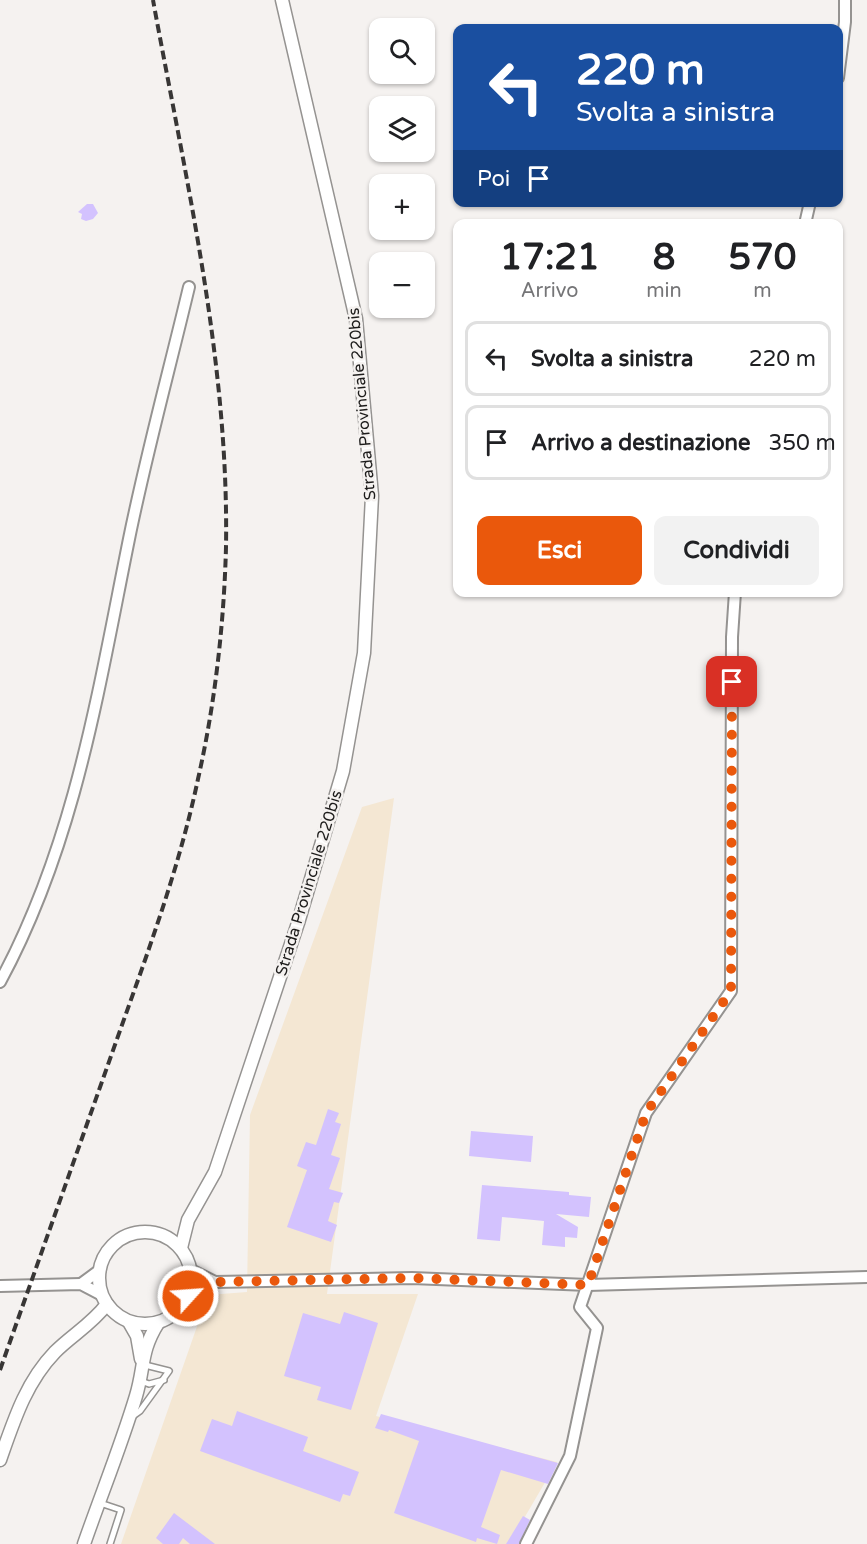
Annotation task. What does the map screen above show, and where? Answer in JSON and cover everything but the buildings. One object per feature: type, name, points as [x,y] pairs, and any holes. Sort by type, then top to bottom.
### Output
[{"type":"street","name":"Strada Provinciale 220bis","points":[[181,1248],[188,1220],[215,1172],[298,923],[343,771],[364,653],[372,496],[356,319],[282,0]]},
{"type":"street","points":[[843,38],[845,0]]},
{"type":"street","points":[[0,982],[41,899],[67,823],[86,751],[135,511],[189,287]]},
{"type":"street","points":[[526,1544],[570,1456],[597,1328],[580,1307],[646,1113],[731,991],[732,637],[735,597]]},
{"type":"street","name":"Strada Provinciale 220bis","points":[[163,1235],[188,1220]]},
{"type":"street","points":[[0,1460],[18,1408],[38,1371],[57,1350],[95,1320],[104,1300],[100,1270],[104,1257],[123,1238],[143,1232],[163,1235],[181,1248],[191,1270],[188,1296],[181,1308],[158,1323],[148,1338],[128,1419],[84,1544]]},
{"type":"street","points":[[0,1286],[81,1284],[100,1270]]},
{"type":"street","points":[[191,1270],[215,1282]]},
{"type":"street","points":[[188,1296],[215,1282],[412,1278],[588,1285],[867,1277]]},
{"type":"street","points":[[81,1284],[104,1300],[117,1315],[129,1322],[144,1325],[158,1323]]},
{"type":"street","points":[[129,1322],[137,1336],[141,1361]]},
{"type":"lane","points":[[128,1419],[140,1411],[169,1371],[149,1366],[141,1361]]},
{"type":"lane","points":[[139,1381],[149,1384],[164,1380]]},
{"type":"lane","points":[[99,1503],[121,1510],[110,1544]]},
{"type":"shaded area","points":[[394,798],[327,1294],[418,1294],[376,1416],[557,1462],[509,1544],[121,1544],[208,1295],[247,1292],[250,1115],[362,807]]},
{"type":"railway","points":[[0,1370],[170,884],[198,779],[218,664],[226,547],[225,478],[220,409],[203,272],[153,0]]},
{"type":"route","points":[[188,1296],[215,1282],[412,1278],[588,1285],[646,1113],[731,991],[729,930],[733,797],[732,682]]}]
